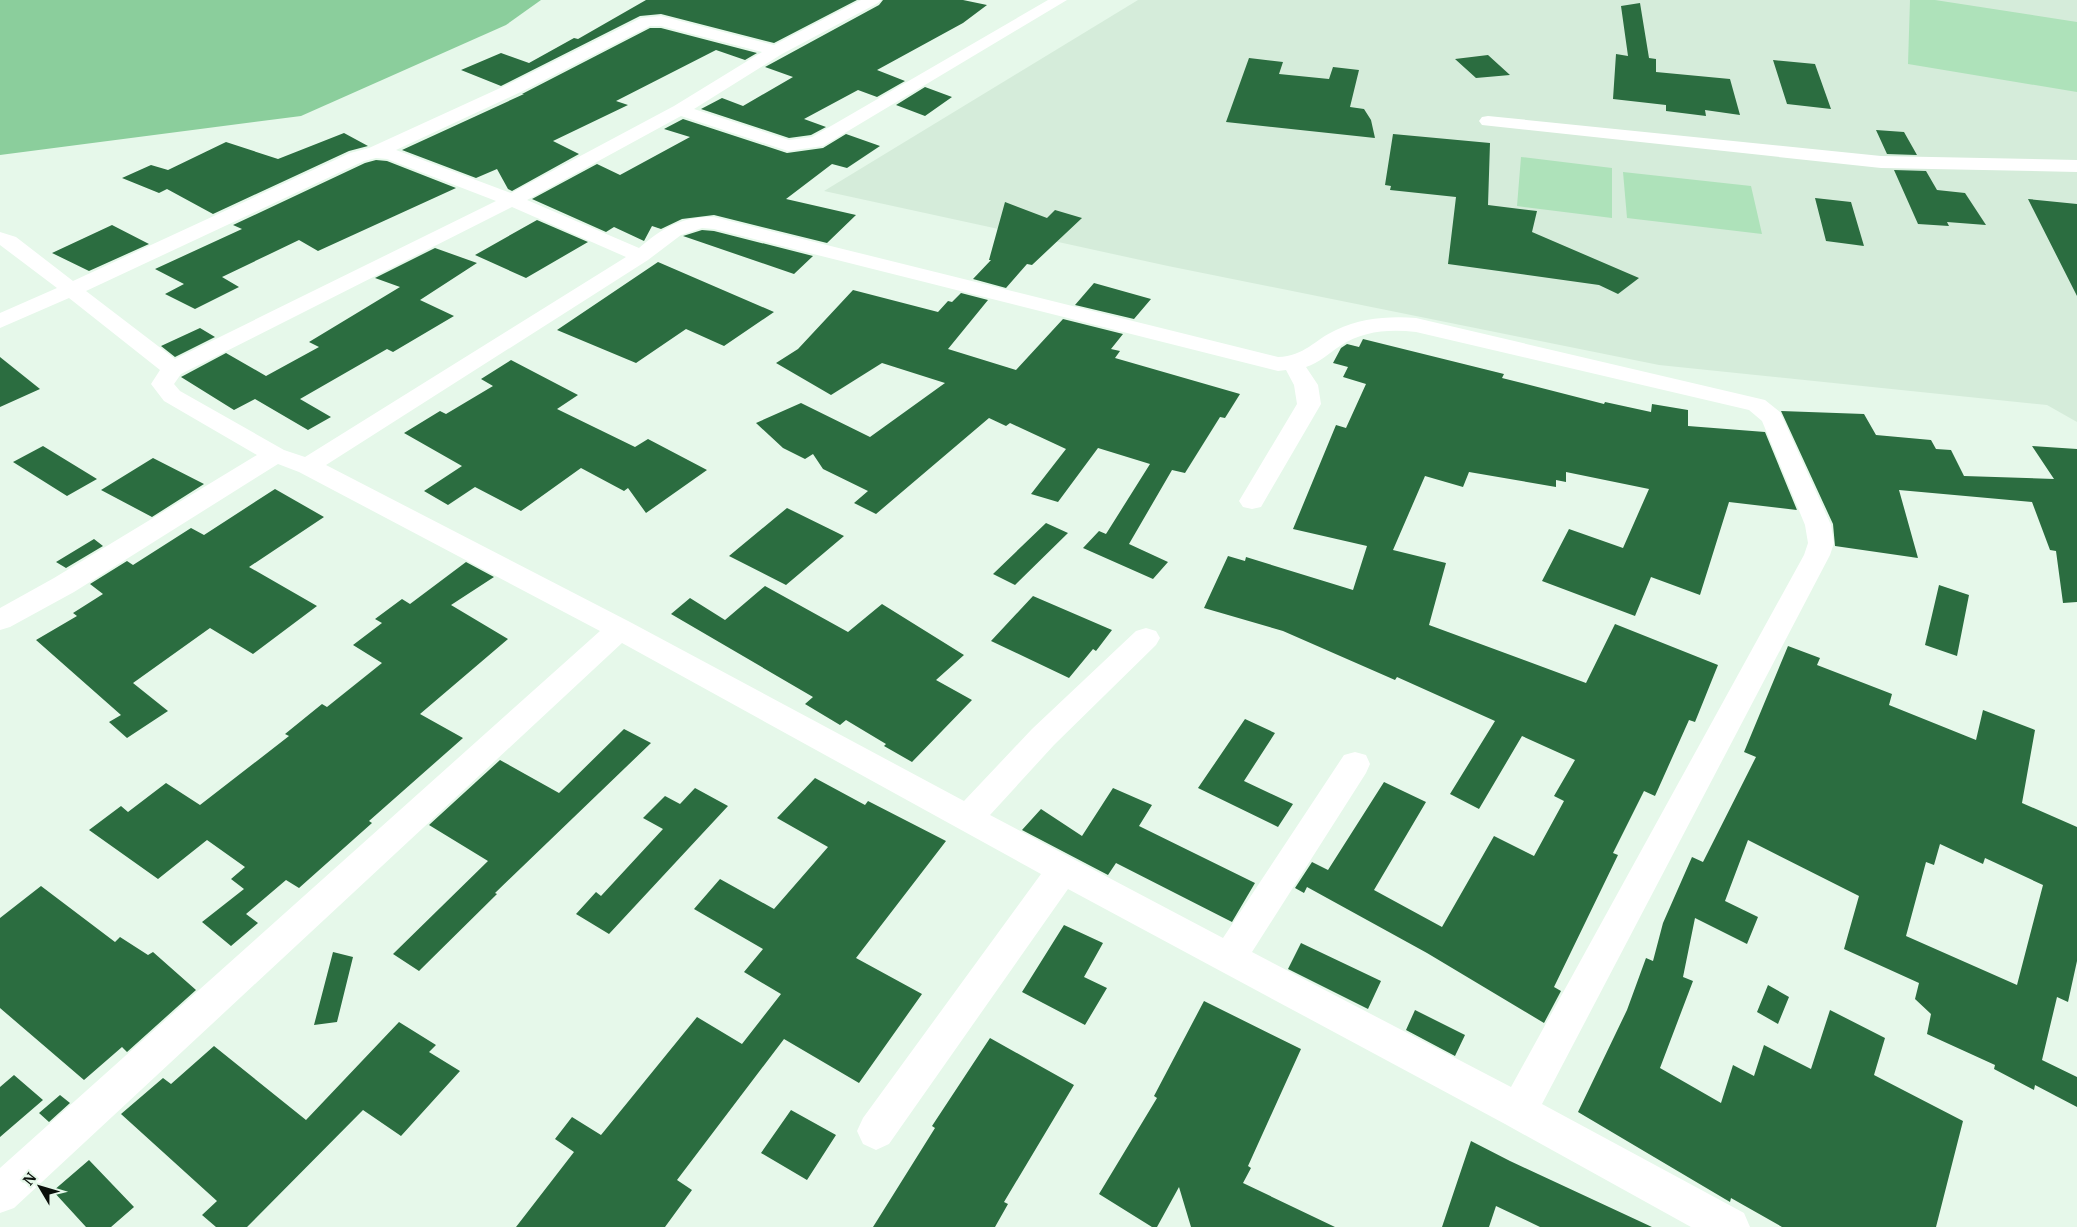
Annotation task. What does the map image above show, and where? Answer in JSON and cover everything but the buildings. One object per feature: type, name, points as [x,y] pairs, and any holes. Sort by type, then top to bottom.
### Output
[{"type":"street","points":[[873,0],[776,51],[680,110],[512,200],[173,369],[162,384],[172,396],[275,456],[308,466],[620,629],[1063,870],[1518,1111],[1730,1227]]},
{"type":"street","points":[[680,110],[788,146],[817,142],[1059,0]]},
{"type":"street","points":[[0,320],[71,290],[357,157],[376,152],[519,86],[647,21],[661,21],[776,51]]},
{"type":"street","points":[[1488,121],[1881,162],[2077,166]]},
{"type":"street","points":[[376,152],[391,154],[512,200],[641,256]]},
{"type":"street","points":[[308,466],[641,256],[675,228],[696,221],[714,223],[1278,364],[1293,364],[1306,361],[1333,340],[1355,330],[1392,322],[1742,400],[1756,405],[1772,417],[1818,525],[1821,543],[1817,555],[1518,1111]]},
{"type":"street","points":[[0,238],[9,241],[173,369]]},
{"type":"street","points":[[1252,501],[1310,404],[1306,386],[1293,364]]},
{"type":"street","points":[[0,620],[64,585],[275,456]]},
{"type":"street","points":[[0,1194],[620,629]]},
{"type":"street","points":[[968,818],[1043,737],[1146,638]]},
{"type":"street","points":[[1229,958],[1356,764]]},
{"type":"street","points":[[876,1131],[1063,870]]},
{"type":"shaded area","points":[[1138,0],[2077,0],[2077,422],[2047,405],[1659,365],[1168,266],[824,191]]},
{"type":"green space","points":[[0,0],[541,0],[506,25],[301,116],[0,155]]},
{"type":"green space","points":[[1910,0],[1935,0],[2077,22],[2077,92],[1908,64]]},
{"type":"green space","points":[[1521,157],[1612,168],[1612,218],[1517,206]]},
{"type":"green space","points":[[1623,172],[1751,186],[1762,234],[1627,218]]}]
